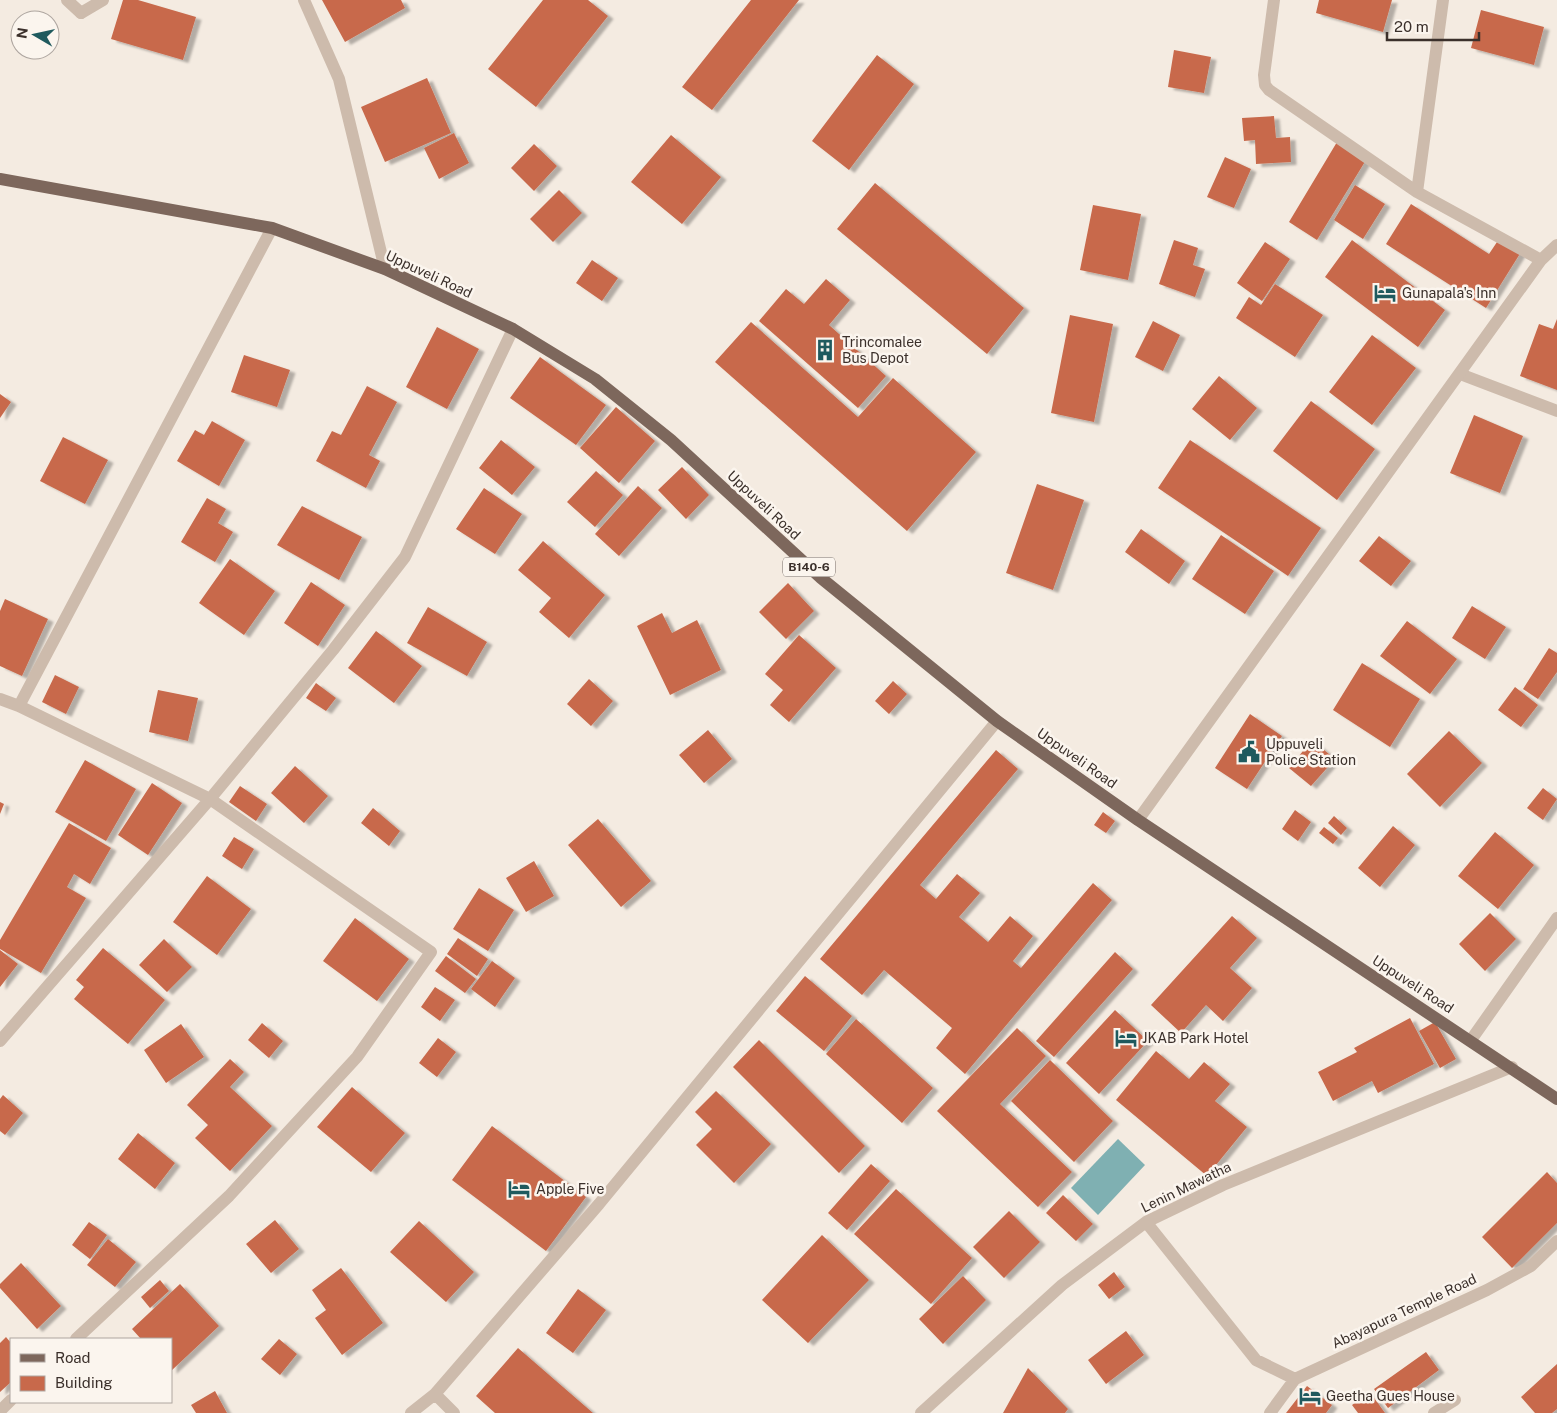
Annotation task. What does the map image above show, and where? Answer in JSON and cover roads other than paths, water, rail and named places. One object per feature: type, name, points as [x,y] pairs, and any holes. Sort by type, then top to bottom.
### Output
[{"type":"main road","name":"Uppuveli Road","points":[[0,179],[272,228],[385,269],[513,330],[595,379],[663,434],[821,578],[997,721],[1138,820],[1512,1067],[1557,1099]]},
{"type":"street","points":[[67,0],[81,14],[103,0]]},
{"type":"street","points":[[304,0],[339,78],[385,269]]},
{"type":"street","points":[[1274,0],[1264,75],[1265,84],[1269,90],[1417,192],[1541,260]]},
{"type":"street","points":[[1417,192],[1443,0]]},
{"type":"street","points":[[19,706],[272,228]]},
{"type":"street","points":[[1138,820],[1541,260],[1557,245]]},
{"type":"street","points":[[0,1041],[210,799],[333,650],[405,557],[513,330]]},
{"type":"street","points":[[1460,374],[1557,411]]},
{"type":"street","points":[[0,699],[19,706],[210,799],[431,952],[357,1057],[229,1196],[77,1338]]},
{"type":"street","points":[[411,1413],[434,1394],[599,1204],[997,721]]},
{"type":"street","points":[[1471,1040],[1557,918]]},
{"type":"street","name":"Lenin Mawatha","points":[[921,1413],[1062,1286],[1146,1222],[1223,1185],[1512,1067]]},
{"type":"street","points":[[1146,1222],[1256,1360],[1295,1379]]},
{"type":"street","name":"Abayapura Temple Road","points":[[1270,1413],[1295,1379],[1487,1290],[1531,1266],[1557,1241]]},
{"type":"street","points":[[434,1394],[454,1413]]},
{"type":"street","points":[[1434,1413],[1455,1400]]},
{"type":"street","points":[[0,1411],[10,1401]]},
{"type":"water","points":[[1118,1139],[1145,1165],[1098,1215],[1071,1188]]},
{"type":"place","name":"Gunapala's Inn","points":[[1385,293]]},
{"type":"place","name":"Trincomalee Bus Depot","points":[[825,350]]},
{"type":"place","name":"Uppuveli Police Station","points":[[1249,752]]},
{"type":"place","name":"JKAB Park Hotel","points":[[1126,1038]]},
{"type":"place","name":"Apple Five","points":[[519,1189]]},
{"type":"place","name":"Geetha Gues House","points":[[1310,1396]]}]
